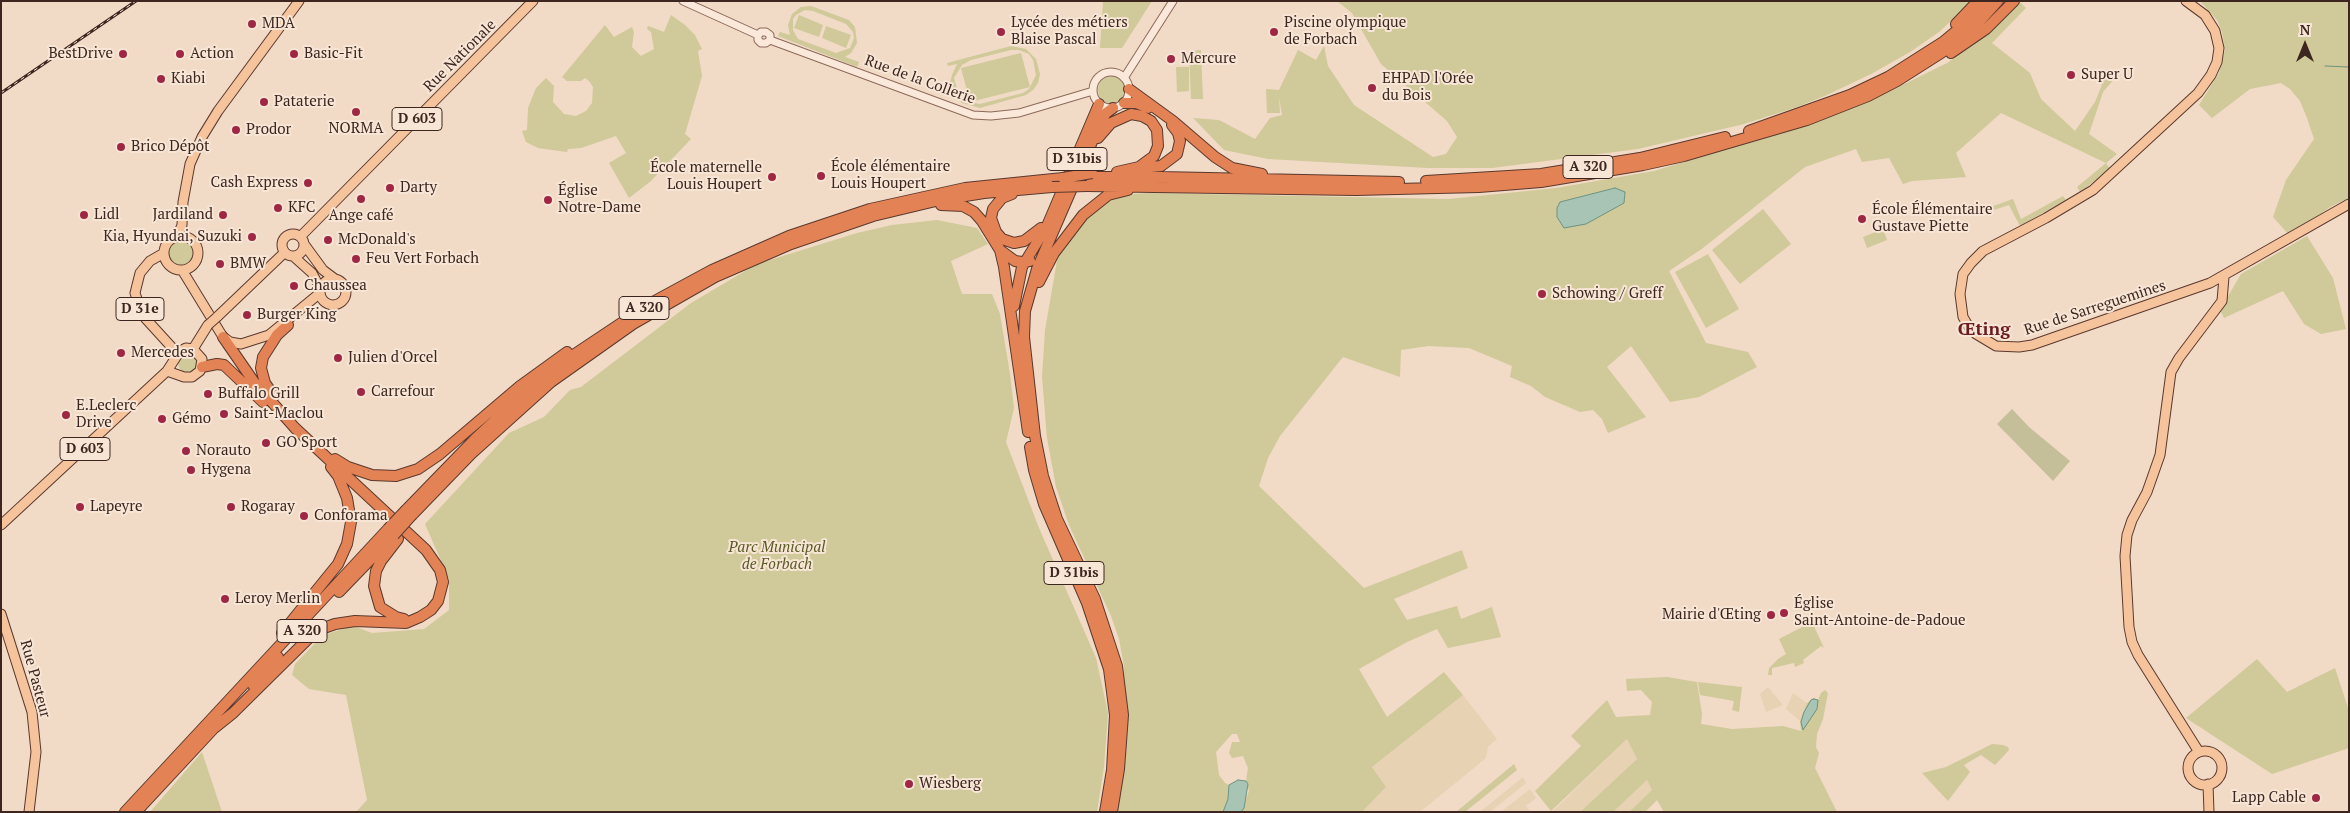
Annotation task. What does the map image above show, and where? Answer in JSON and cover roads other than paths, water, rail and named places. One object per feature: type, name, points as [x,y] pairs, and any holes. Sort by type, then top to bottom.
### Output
[{"type":"highway","points":[[1943,42],[1952,29],[1978,1]]},
{"type":"highway","name":"A 320","points":[[1090,179],[1160,176],[1316,181],[1398,182],[1472,180],[1541,174],[1640,158],[1748,131],[1850,95],[1888,77],[1943,42],[1973,17],[1987,1]]},
{"type":"highway","name":"A 320","points":[[1090,179],[1158,186],[1356,190],[1479,187],[1541,182],[1643,165],[1684,156],[1751,137],[1838,109],[1897,81],[1952,46],[1998,1]]},
{"type":"highway","points":[[1897,81],[1918,74],[1960,48],[1986,29],[2014,1]]},
{"type":"highway","points":[[1129,89],[1173,121],[1215,157],[1232,168],[1252,173],[1316,181]]},
{"type":"highway","points":[[1057,181],[1090,179],[1139,167],[1150,168],[1168,162],[1177,154],[1180,141],[1178,133],[1172,126],[1145,105],[1124,103]]},
{"type":"highway","name":"D 31bis","points":[[1100,104],[1040,238],[1024,262],[1014,302],[1014,335],[1034,470],[1044,504],[1096,627],[1109,669],[1114,715],[1112,770],[1105,812]]},
{"type":"highway","name":"D 31bis","points":[[1112,812],[1119,769],[1123,715],[1117,666],[1095,598],[1057,518],[1043,476],[1035,436],[1026,359],[1025,311],[1029,292],[1047,244],[1090,152],[1101,121],[1113,108]]},
{"type":"highway","points":[[1090,152],[1111,123],[1131,114],[1142,116],[1151,121],[1157,130],[1159,138],[1154,156],[1139,167]]},
{"type":"highway","name":"A 320","points":[[412,514],[471,454],[551,382],[577,362],[657,309],[715,277],[792,244],[873,216],[940,200],[984,193],[1033,189],[1057,181]]},
{"type":"highway","name":"A 320","points":[[136,812],[286,648],[394,534],[475,439],[516,401],[572,356],[653,302],[712,270],[789,236],[870,209],[965,188],[1057,181]]},
{"type":"highway","points":[[1026,359],[1028,320],[1038,284],[1054,253],[1070,231],[1083,215],[1108,195],[1124,190],[1158,186]]},
{"type":"highway","points":[[1033,189],[1010,195],[997,203],[991,218],[996,232],[1002,239],[1014,243],[1024,241],[1039,232],[1052,213]]},
{"type":"highway","points":[[873,216],[951,204],[963,206],[974,212],[982,221],[1000,250],[1011,259],[1024,262],[1037,257],[1047,244]]},
{"type":"highway","points":[[1000,250],[1014,335]]},
{"type":"highway","points":[[313,444],[348,467],[372,475],[396,476],[418,469],[440,454],[544,368],[619,318],[653,302]]},
{"type":"highway","points":[[288,325],[276,335],[268,347],[261,368],[265,383],[295,428]]},
{"type":"highway","points":[[223,337],[254,382],[295,428]]},
{"type":"highway","points":[[202,367],[217,364],[224,365],[270,408],[313,444],[426,550],[442,576],[441,593],[431,610],[420,617],[406,623],[355,621],[335,624],[321,630],[308,639],[233,713],[213,729]]},
{"type":"highway","points":[[232,696],[247,674],[338,564],[348,544],[351,522],[347,498],[338,476],[313,444]]},
{"type":"highway","points":[[394,534],[376,571],[374,586],[376,598],[380,607],[396,617],[405,619],[420,617]]},
{"type":"highway","name":"A 320","points":[[124,812],[232,696],[394,534]]},
{"type":"main road","points":[[181,237],[186,184],[190,164],[202,137],[218,111],[299,1]]},
{"type":"main road","name":"Rue Nationale","points":[[302,240],[533,1]]},
{"type":"main road","name":"Rue de Sarreguemines","points":[[2186,1],[2210,21],[2219,48],[2218,62],[2198,93],[2093,190],[2046,218],[1983,251],[1971,262],[1963,274],[1960,294],[1960,305],[1966,322],[1976,334],[1996,346],[2019,347],[2124,314],[2210,283],[2349,204]]},
{"type":"main road","points":[[288,325],[313,305],[337,304],[346,296],[344,284],[323,270],[302,240],[293,233],[285,237],[282,243],[289,254],[312,273],[326,303]]},
{"type":"main road","points":[[181,237],[194,243],[197,254],[196,259],[186,268],[173,268],[165,257],[168,242],[181,237]]},
{"type":"main road","points":[[193,349],[208,325],[217,316],[289,254],[301,252],[302,240]]},
{"type":"main road","name":"D 31e","points":[[165,257],[147,264],[136,281],[135,293],[137,303],[146,319],[177,353]]},
{"type":"main road","points":[[186,268],[191,283],[223,337],[230,342],[241,344],[270,335],[320,290],[324,281],[335,278]]},
{"type":"main road","points":[[2199,752],[2138,655],[2132,642],[2129,627],[2125,556],[2127,535],[2132,520],[2147,492],[2160,456],[2171,372],[2179,358],[2222,301],[2224,276]]},
{"type":"main road","points":[[2210,283],[2218,289],[2222,301]]},
{"type":"main road","points":[[167,371],[184,377],[192,376],[202,367],[200,354],[193,349],[186,348],[177,353],[174,363],[178,374]]},
{"type":"main road","name":"D 603","points":[[1,525],[174,363]]},
{"type":"main road","name":"Rue Pasteur","points":[[1,614],[32,712],[36,752],[29,812]]},
{"type":"main road","points":[[2199,752],[2214,754],[2221,762],[2220,776],[2208,784],[2198,783],[2193,780],[2188,770],[2191,759],[2199,752]]},
{"type":"main road","points":[[2208,784],[2209,812]]},
{"type":"street","name":"Rue de la Collerie","points":[[683,1],[758,35],[758,40],[761,44],[766,44],[770,40],[973,115],[991,116],[1019,113],[1093,91]]},
{"type":"street","points":[[1124,78],[1172,2]]},
{"type":"street","points":[[1115,73],[1124,78],[1129,89],[1124,103],[1113,108],[1100,104],[1093,91],[1096,81],[1104,74],[1115,73]]},
{"type":"waterway","points":[[2325,66],[2349,67]]},
{"type":"railway","points":[[1,93],[136,1]]},
{"type":"place","name":"MDA","points":[[252,24]]},
{"type":"place","name":"Lycée des métiers Blaise Pascal","points":[[1001,32]]},
{"type":"place","name":"Piscine olympique de Forbach","points":[[1274,32]]},
{"type":"place","name":"BestDrive","points":[[123,54]]},
{"type":"place","name":"Action","points":[[180,54]]},
{"type":"place","name":"Basic-Fit","points":[[294,54]]},
{"type":"place","name":"Mercure","points":[[1171,59]]},
{"type":"place","name":"Super U","points":[[2071,75]]},
{"type":"place","name":"Kiabi","points":[[161,79]]},
{"type":"place","name":"EHPAD l'Orée du Bois","points":[[1372,88]]},
{"type":"place","name":"Pataterie","points":[[264,102]]},
{"type":"place","name":"NORMA","points":[[356,112]]},
{"type":"place","name":"Prodor","points":[[236,130]]},
{"type":"place","name":"Brico Dépôt","points":[[121,147]]},
{"type":"place","name":"École élémentaire Louis Houpert","points":[[821,176]]},
{"type":"place","name":"École maternelle Louis Houpert","points":[[772,177]]},
{"type":"place","name":"Cash Express","points":[[308,183]]},
{"type":"place","name":"Darty","points":[[390,188]]},
{"type":"place","name":"Ange café","points":[[361,199]]},
{"type":"place","name":"Église Notre-Dame","points":[[548,200]]},
{"type":"place","name":"KFC","points":[[278,208]]},
{"type":"place","name":"Lidl","points":[[84,215]]},
{"type":"place","name":"Jardiland","points":[[223,215]]},
{"type":"place","name":"École Élémentaire Gustave Piette","points":[[1862,219]]},
{"type":"place","name":"Kia, Hyundai, Suzuki","points":[[252,237]]},
{"type":"place","name":"McDonald's","points":[[328,240]]},
{"type":"place","name":"Feu Vert Forbach","points":[[356,259]]},
{"type":"place","name":"BMW","points":[[220,264]]},
{"type":"place","name":"Chaussea","points":[[294,286]]},
{"type":"place","name":"Schowing / Greff","points":[[1542,294]]},
{"type":"place","name":"Burger King","points":[[247,315]]},
{"type":"place","name":"Mercedes","points":[[121,353]]},
{"type":"place","name":"Julien d'Orcel","points":[[338,358]]},
{"type":"place","name":"Carrefour","points":[[361,392]]},
{"type":"place","name":"Buffalo Grill","points":[[208,394]]},
{"type":"place","name":"Saint-Maclou","points":[[224,414]]},
{"type":"place","name":"E.Leclerc Drive","points":[[66,415]]},
{"type":"place","name":"Gémo","points":[[162,419]]},
{"type":"place","name":"GO Sport","points":[[266,443]]},
{"type":"place","name":"Norauto","points":[[186,451]]},
{"type":"place","name":"Hygena","points":[[191,470]]},
{"type":"place","name":"Lapeyre","points":[[80,507]]},
{"type":"place","name":"Rogaray","points":[[231,507]]},
{"type":"place","name":"Conforama","points":[[304,516]]},
{"type":"place","name":"Leroy Merlin","points":[[225,599]]},
{"type":"place","name":"Église Saint-Antoine-de-Padoue","points":[[1784,613]]},
{"type":"place","name":"Mairie d'Œting","points":[[1771,615]]},
{"type":"place","name":"Wiesberg","points":[[909,784]]},
{"type":"place","name":"Lapp Cable","points":[[2316,798]]},
{"type":"district","name":"Œting","points":[[1984,330]]},
{"type":"park label","name":"Parc Municipal de Forbach","points":[[777,556]]}]
